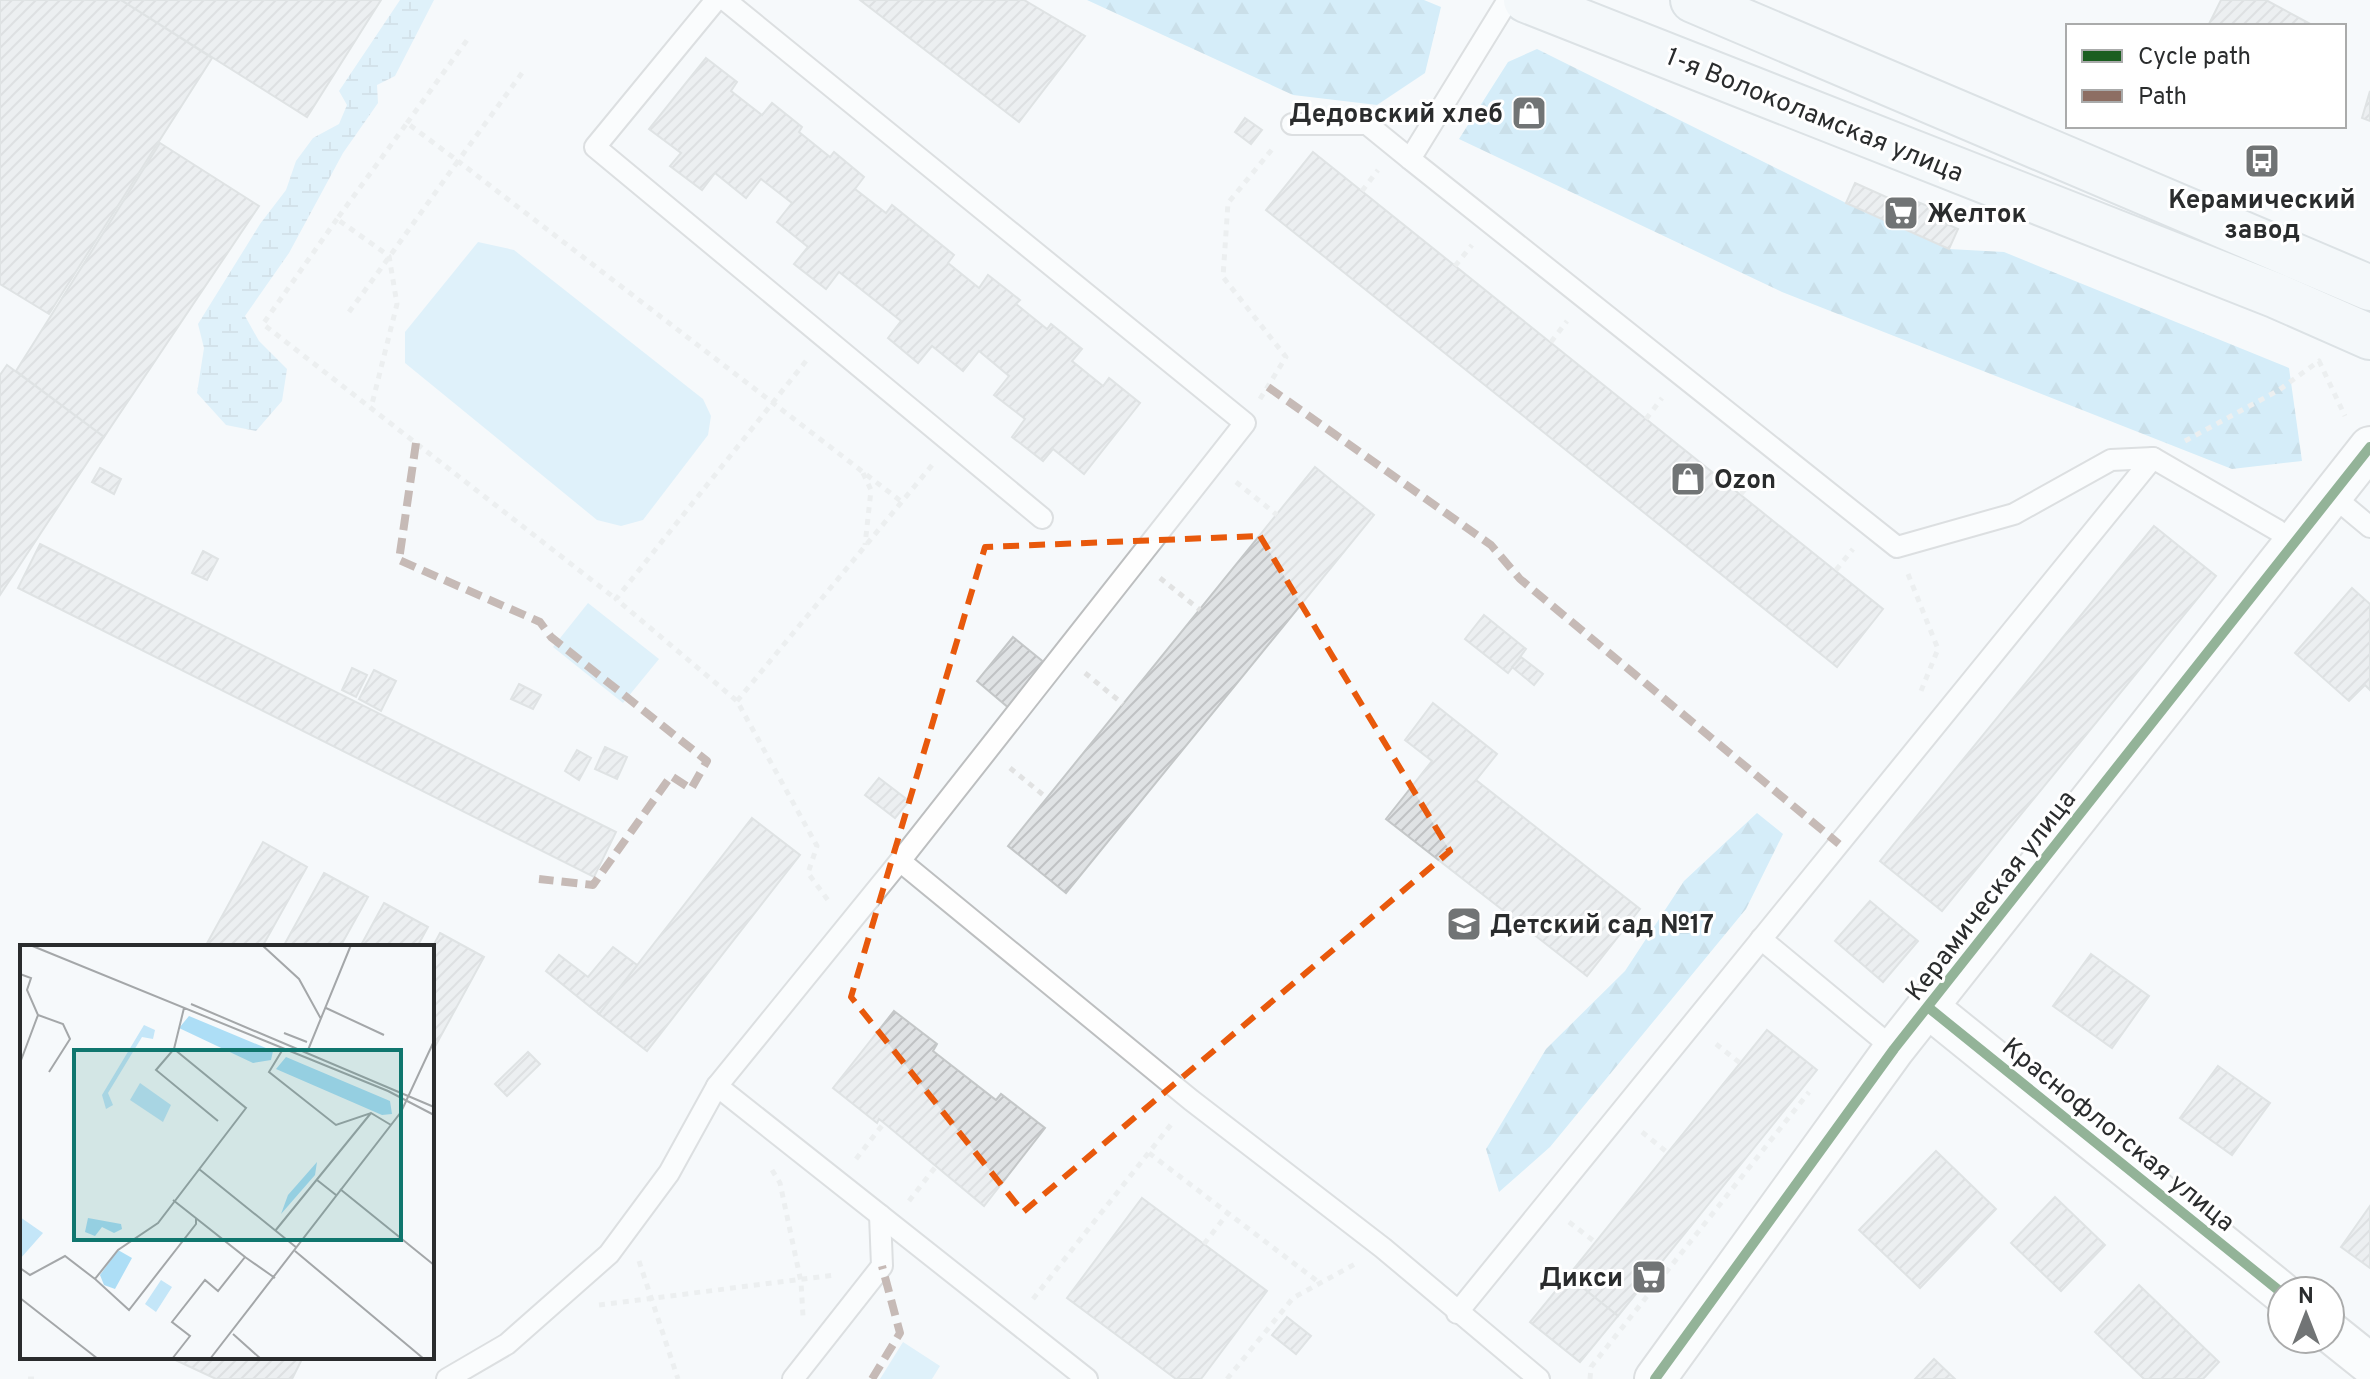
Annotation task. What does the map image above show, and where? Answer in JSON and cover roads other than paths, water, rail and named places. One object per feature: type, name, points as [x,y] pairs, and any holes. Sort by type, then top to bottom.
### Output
[{"type":"main road","name":"1-я Волоколамская улица","points":[[1526,0],[2277,296],[2370,337]]},
{"type":"main road","name":"1-я Волоколамская улица","points":[[1693,0],[2370,288]]},
{"type":"street","name":"Керамическая улица","points":[[1655,1379],[1894,1049],[2334,497],[2370,447]]},
{"type":"street","name":"Краснофлотская улица","points":[[1929,1008],[2266,1280]]},
{"type":"street","points":[[2346,1345],[2370,1364]]},
{"type":"lane","points":[[716,0],[595,147],[1042,518]]},
{"type":"lane","points":[[447,1379],[507,1344],[609,1254],[669,1173],[717,1086],[900,861],[1245,423],[725,0]]},
{"type":"lane","points":[[1410,159],[1508,0]]},
{"type":"lane","points":[[1292,124],[1367,124],[1897,547],[2014,514],[2111,460],[2153,458],[2277,530],[2295,546]]},
{"type":"lane","points":[[1457,1313],[2153,458]]},
{"type":"lane","points":[[2334,497],[2370,527]]},
{"type":"lane","points":[[900,861],[1191,1100],[1383,1248],[1539,1379]]},
{"type":"lane","points":[[1761,939],[1894,1049]]},
{"type":"lane","points":[[717,1086],[1087,1379]]},
{"type":"lane","points":[[799,1372],[882,1266],[886,1220]]},
{"type":"place","name":"Дедовский хлеб","points":[[1529,113]]},
{"type":"place","name":"Керамический завод","points":[[2262,161]]},
{"type":"place","name":"Желток","points":[[1901,213]]},
{"type":"place","name":"Ozon","points":[[1688,479]]},
{"type":"place","name":"Детский сад №17","points":[[1464,924]]},
{"type":"place","name":"Дикси","points":[[1649,1277]]}]
